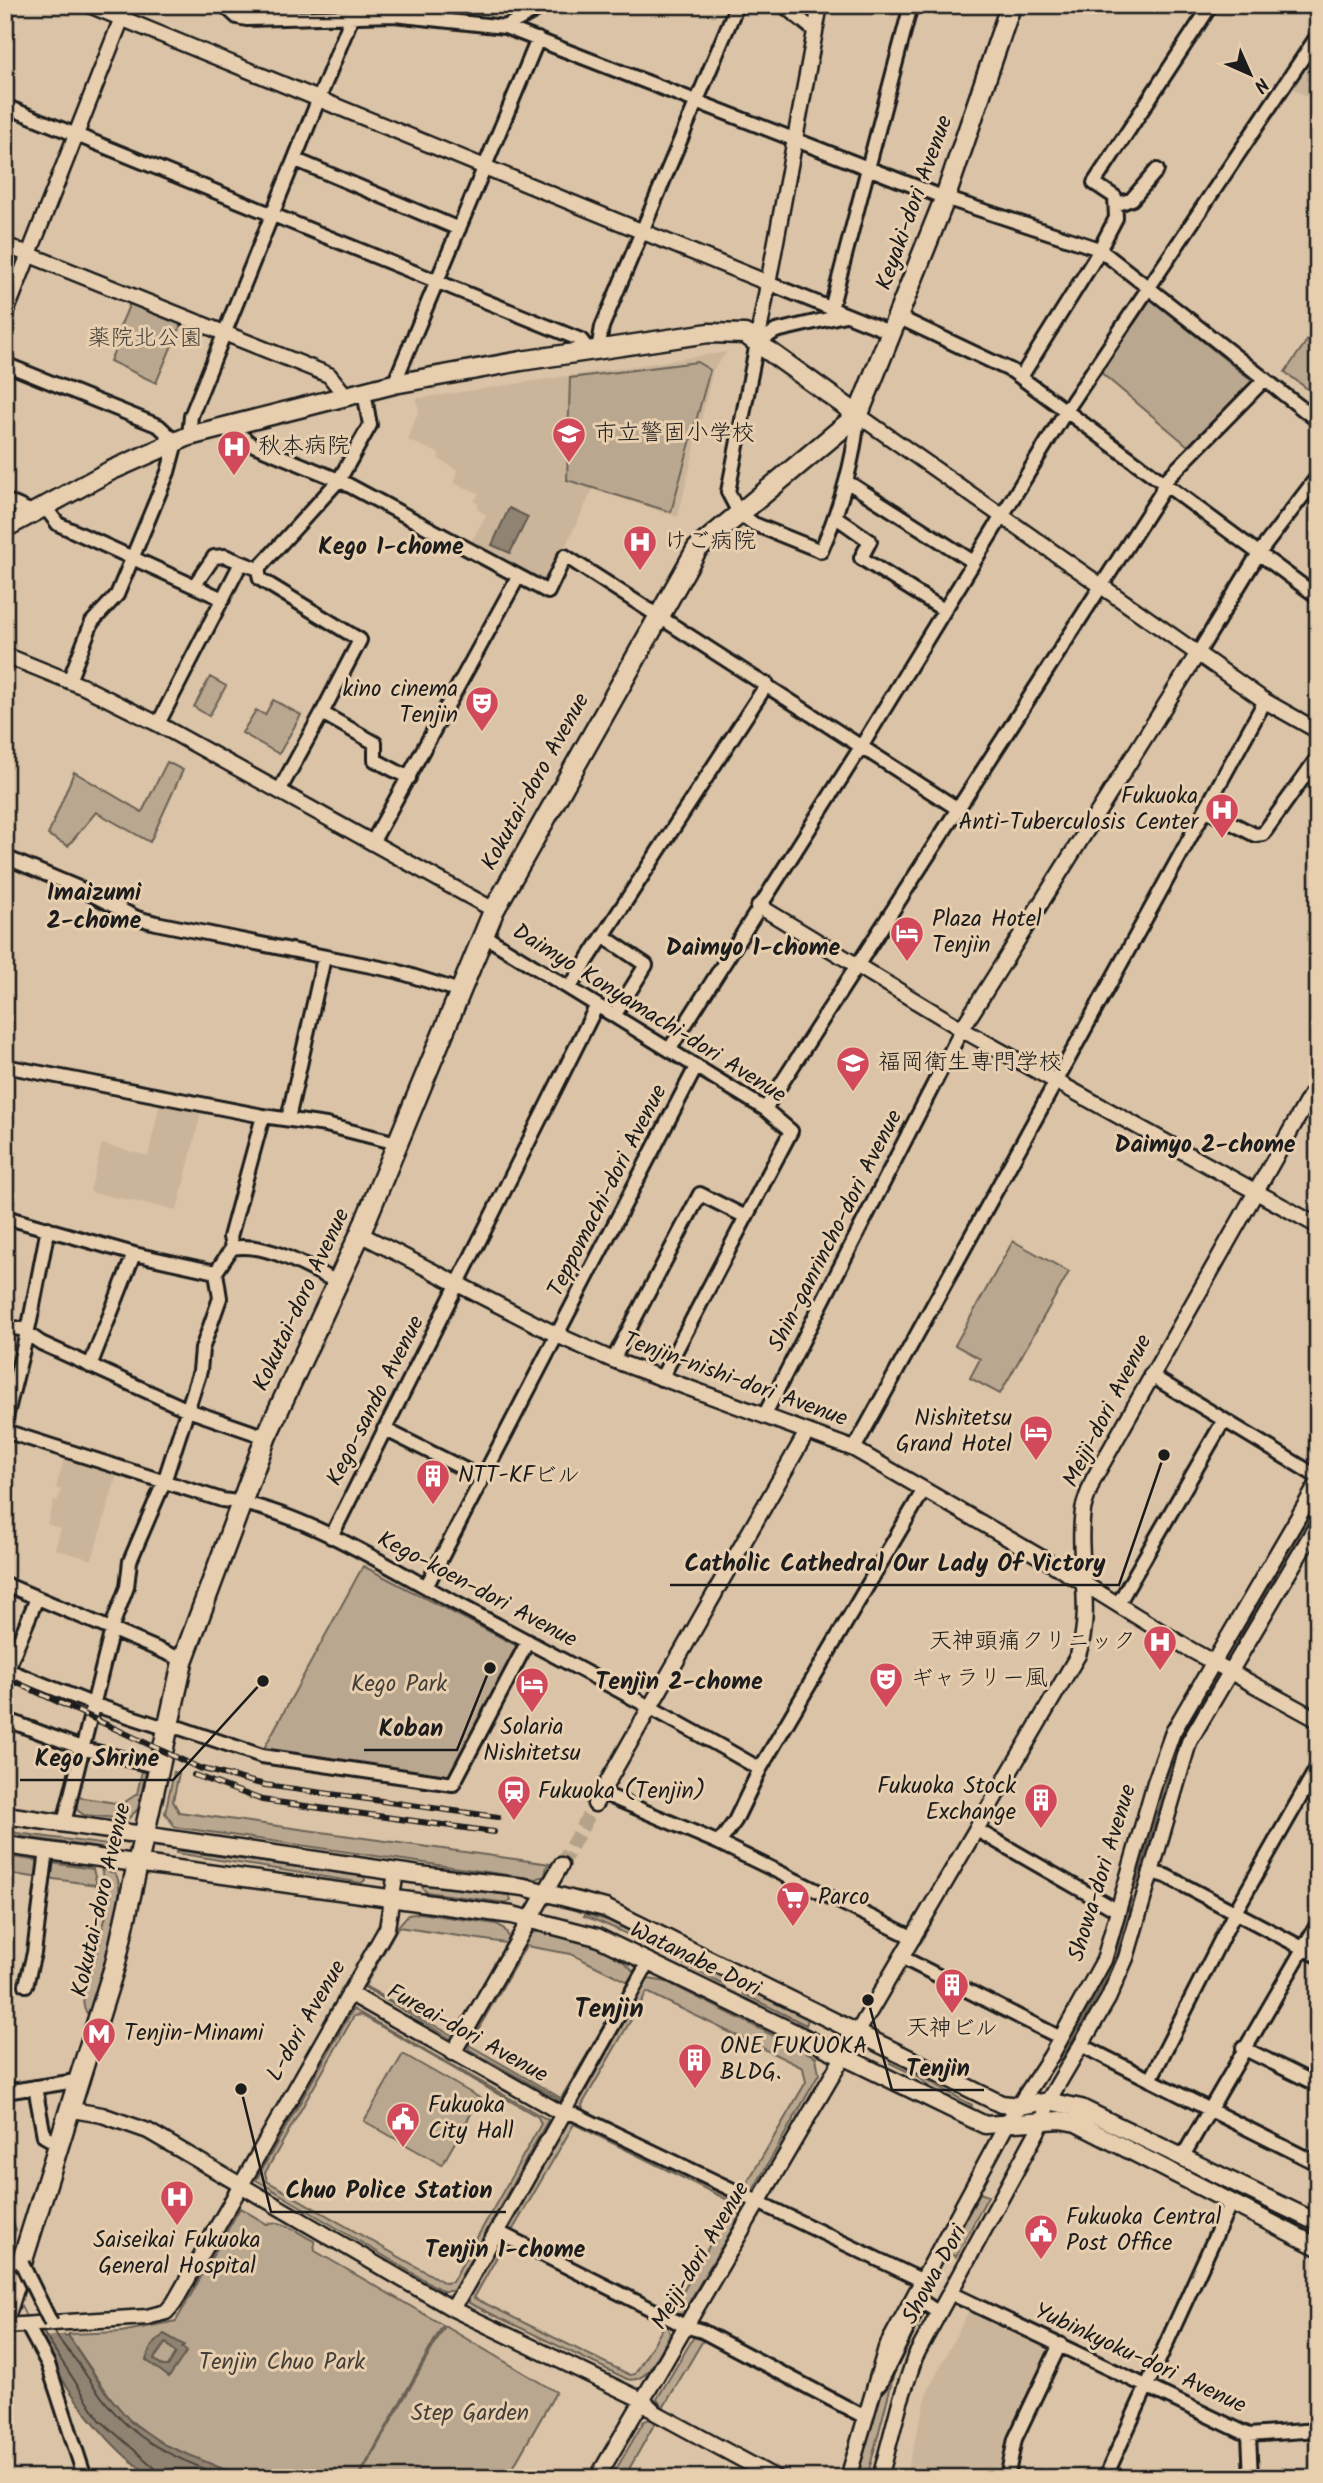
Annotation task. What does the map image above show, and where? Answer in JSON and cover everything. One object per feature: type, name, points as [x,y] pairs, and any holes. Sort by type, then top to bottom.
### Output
[{"type":"highway","name":"Keyaki-dori Avenue","points":[[858,415],[945,198],[1011,5]]},
{"type":"highway","name":"Kokutai-doro Avenue","points":[[5,2316],[82,2080],[115,1965],[183,1660],[265,1437],[360,1234],[494,910],[658,614],[697,549],[858,415]]},
{"type":"main road","points":[[5,528],[110,471],[183,439],[228,425],[394,384],[594,351],[732,332],[744,334],[858,415]]},
{"type":"main road","name":"Watanabe Dori","points":[[5,1815],[546,1891],[605,1908],[1001,2104],[1021,2106],[1048,2101],[1081,2108],[1183,2155],[1318,2223]]},
{"type":"main road","name":"Watanabe Dori","points":[[5,1845],[531,1918],[597,1937],[985,2125],[1007,2122],[1076,2123],[1318,2248]]},
{"type":"street","points":[[89,5],[124,12],[320,101],[845,315],[895,325],[1021,377],[1318,597]]},
{"type":"street","points":[[224,5],[237,17],[247,19],[353,14],[394,15],[505,27],[945,198],[1099,249],[1318,421]]},
{"type":"street","points":[[505,27],[545,5]]},
{"type":"street","points":[[5,106],[436,279],[581,340],[594,351],[737,5]]},
{"type":"street","points":[[783,5],[816,31]]},
{"type":"street","points":[[820,5],[797,140],[728,492],[739,513],[754,524],[821,551],[836,517],[846,481],[856,443],[858,415]]},
{"type":"street","points":[[831,309],[911,5]]},
{"type":"street","points":[[1021,377],[1116,218],[1115,197],[1094,183],[1211,5]]},
{"type":"street","points":[[5,315],[124,12]]},
{"type":"street","points":[[69,681],[92,622],[117,595],[134,558],[353,14]]},
{"type":"street","points":[[669,1050],[861,747],[972,561],[1066,411],[1318,35]]},
{"type":"street","points":[[394,384],[436,279],[487,167],[538,39]]},
{"type":"street","points":[[296,160],[459,229]]},
{"type":"street","points":[[1116,205],[1132,199],[1157,170]]},
{"type":"street","points":[[5,245],[329,375],[346,396]]},
{"type":"street","points":[[757,344],[776,331],[845,315]]},
{"type":"street","points":[[5,364],[159,426],[183,439]]},
{"type":"street","points":[[765,1109],[1161,493],[1163,483],[1265,379]]},
{"type":"street","points":[[258,569],[339,480],[370,425],[364,392]]},
{"type":"street","points":[[858,415],[1103,584],[1265,701],[1316,726]]},
{"type":"street","points":[[228,425],[251,444],[339,480],[548,592],[565,556],[767,684],[958,810]]},
{"type":"street","points":[[963,1027],[1259,553],[1318,476]]},
{"type":"street","points":[[846,481],[972,561]]},
{"type":"street","points":[[5,500],[38,509],[58,524],[223,599]]},
{"type":"street","points":[[836,517],[870,541],[861,558],[944,610]]},
{"type":"street","points":[[194,586],[214,557],[225,556],[258,569]]},
{"type":"street","points":[[158,724],[241,563]]},
{"type":"street","points":[[258,569],[260,579],[360,640],[279,791]]},
{"type":"street","points":[[373,841],[518,577]]},
{"type":"street","points":[[5,655],[69,681],[158,724],[494,910]]},
{"type":"street","points":[[570,987],[767,684]]},
{"type":"street","points":[[854,1449],[1265,701]]},
{"type":"street","points":[[322,713],[375,743],[376,760],[409,778]]},
{"type":"street","points":[[1206,810],[1255,835],[1263,834],[1318,757]]},
{"type":"street","points":[[5,857],[79,888],[137,918],[396,971],[460,991]]},
{"type":"street","points":[[760,906],[971,1034],[1318,1226]]},
{"type":"street","name":"Daimyo Konyamachi-dori Avenue","points":[[483,935],[765,1109],[791,1131],[746,1217]]},
{"type":"street","points":[[603,936],[646,965],[614,1016]]},
{"type":"street","points":[[288,1119],[324,958]]},
{"type":"street","name":"Kego-sando Avenue","points":[[331,1537],[597,1005]]},
{"type":"street","name":"Shin-ganrincho-dori Avenue","points":[[764,1416],[963,1027]]},
{"type":"street","points":[[5,1066],[263,1116],[326,1125],[397,1143]]},
{"type":"street","name":"Teppomachi-dori Avenue","points":[[426,1587],[696,1067]]},
{"type":"street","name":"Meiji-dori Avenue","points":[[597,2478],[1078,1656],[1084,1635],[1083,1510],[1093,1480],[1318,1082]]},
{"type":"street","points":[[64,1823],[112,1631],[127,1587],[130,1561],[164,1482],[200,1371],[202,1349],[220,1298],[216,1272],[232,1248],[230,1237],[263,1116]]},
{"type":"street","points":[[613,1360],[700,1194],[746,1217],[661,1379]]},
{"type":"street","points":[[5,1217],[134,1254],[216,1272]]},
{"type":"street","points":[[5,1422],[48,1228]]},
{"type":"street","name":"Tenjin-nishi-dori Avenue","points":[[360,1234],[557,1335],[613,1360],[854,1449],[1230,1672],[1318,1720]]},
{"type":"street","points":[[232,1248],[244,1246],[262,1249],[338,1282]]},
{"type":"street","points":[[90,1366],[134,1254]]},
{"type":"street","points":[[5,1327],[27,1332],[41,1343],[188,1410],[265,1437]]},
{"type":"street","points":[[1150,1375],[1318,1477]]},
{"type":"street","points":[[1118,1604],[1224,1420]]},
{"type":"street","points":[[384,1429],[482,1478]]},
{"type":"street","name":"Kego-koen-dori Avenue","points":[[5,1431],[222,1500],[241,1502],[331,1537],[651,1706],[760,1769]]},
{"type":"street","points":[[807,1432],[598,1798],[719,1843],[914,1938]]},
{"type":"street","name":"Showa-dori Avenue","points":[[848,2478],[863,2416],[886,2348],[1007,2122],[1021,2106],[1101,1966],[1155,1782],[1173,1732],[1318,1483]]},
{"type":"street","points":[[719,1843],[746,1802],[760,1769],[923,1491]]},
{"type":"street","name":"Showa-dori Avenue","points":[[1043,2122],[1048,2101],[1108,1999],[1126,1958],[1189,1742],[1318,1523]]},
{"type":"street","points":[[5,1584],[183,1660]]},
{"type":"street","points":[[37,1598],[6,1670],[95,1705],[168,1728],[180,1728],[262,1756],[453,1784],[528,1641]]},
{"type":"street","points":[[5,1719],[84,1749],[159,1767]]},
{"type":"street","points":[[1150,2080],[1235,1912],[1318,1766]]},
{"type":"street","points":[[977,1830],[1118,1911]]},
{"type":"street","points":[[26,1985],[34,1953],[47,1850]]},
{"type":"street","points":[[453,2053],[561,1865]]},
{"type":"street","name":"L-dori Avenue","points":[[56,2323],[147,2317],[166,2312],[182,2291],[387,1928],[396,1872]]},
{"type":"street","points":[[1150,1872],[1166,1876],[1318,1956]]},
{"type":"street","points":[[1183,2155],[1318,1923]]},
{"type":"street","points":[[903,1958],[1061,2038]]},
{"type":"street","points":[[453,2309],[648,1963]]},
{"type":"street","name":"Fureai-dori Avenue","points":[[349,1993],[563,2114]]},
{"type":"street","points":[[1081,2045],[1318,2164]]},
{"type":"street","points":[[1243,2048],[1318,2085]]},
{"type":"street","points":[[5,2092],[82,2080]]},
{"type":"street","points":[[35,2087],[44,2136],[60,2145]]},
{"type":"street","points":[[72,2110],[102,2115],[148,2131],[453,2309],[642,2400],[656,2413],[776,2478]]},
{"type":"street","points":[[563,2114],[574,2114],[922,2280]]},
{"type":"street","points":[[950,2293],[1043,2122]]},
{"type":"street","points":[[1105,2478],[1230,2204]]},
{"type":"street","points":[[496,2231],[685,2326],[702,2331],[863,2416],[921,2301],[939,2313]]},
{"type":"street","points":[[5,2326],[56,2323],[25,2255]]},
{"type":"street","name":"Showa Dori","points":[[880,2478],[910,2369],[950,2293]]},
{"type":"street","name":"Yubinkyoku-dori Avenue","points":[[950,2293],[1249,2435],[1318,2430]]},
{"type":"street","points":[[29,2325],[48,2364],[85,2478]]},
{"type":"street","points":[[1007,2478],[1015,2439],[1060,2344]]},
{"type":"street","points":[[1249,2435],[1251,2478]]},
{"type":"shaded area","points":[[1318,50],[1318,104],[1293,88]]},
{"type":"shaded area","name":"市立警固小学校","points":[[727,352],[713,370],[678,517],[593,489],[547,584],[470,544],[486,515],[477,509],[479,504],[474,501],[479,493],[454,483],[457,470],[439,459],[438,453],[408,440],[419,409],[415,399]]},
{"type":"shaded area","points":[[161,1099],[202,1109],[177,1210],[90,1192],[102,1144],[148,1156]]},
{"type":"shaded area","points":[[65,1455],[118,1471],[92,1560],[55,1549],[61,1529],[47,1524],[54,1500],[58,1501],[61,1490],[56,1488]]},
{"type":"shaded area","points":[[969,2310],[1048,2348],[1050,2353],[1011,2432],[1001,2478],[905,2478],[928,2391]]},
{"type":"green space","points":[[1149,298],[1252,381],[1188,446],[1099,371]]},
{"type":"green space","name":"薬院北公園","points":[[130,303],[181,324],[156,383],[110,361],[117,344],[113,343]]},
{"type":"green space","points":[[1318,325],[1318,397],[1285,372]]},
{"type":"green space","points":[[697,362],[710,370],[671,512],[567,480],[570,378]]},
{"type":"green space","points":[[210,677],[226,686],[209,716],[194,707]]},
{"type":"green space","points":[[273,700],[301,715],[279,754],[242,733],[256,710],[265,715]]},
{"type":"green space","points":[[167,762],[183,770],[150,842],[96,812],[68,846],[48,835],[74,772],[142,812]]},
{"type":"green space","points":[[1013,1241],[1069,1272],[1000,1394],[970,1378],[980,1359],[955,1345]]},
{"type":"green space","points":[[5,1331],[18,1334],[22,1339],[5,1409]]},
{"type":"green space","points":[[1318,1501],[1318,1507],[1242,1639],[1239,1637]]},
{"type":"green space","name":"Kego Park","points":[[363,1566],[521,1648],[451,1782],[262,1752]]},
{"type":"green space","points":[[1200,1700],[1182,1738],[1134,1891],[1180,1737]]},
{"type":"green space","points":[[88,1755],[146,1771],[138,1809],[128,1819],[84,1815],[77,1810],[77,1797],[122,1804],[137,1794],[142,1771],[90,1758],[86,1761]]},
{"type":"green space","points":[[174,1772],[179,1773],[173,1801],[179,1812],[550,1864],[545,1876],[536,1879],[175,1827],[165,1813]]},
{"type":"green space","points":[[5,1829],[17,1833],[108,1845],[107,1849],[5,1834]]},
{"type":"green space","points":[[176,1850],[364,1876],[365,1880],[362,1883],[176,1853]]},
{"type":"green space","points":[[5,1856],[40,1861],[41,1878],[5,1873]]},
{"type":"green space","points":[[51,1863],[93,1869],[97,1885],[46,1878]]},
{"type":"green space","points":[[101,1869],[115,1873],[119,1884],[119,1900],[111,1940],[90,2012],[87,2013],[84,1988],[90,1959],[95,1961],[111,1894],[106,1893],[91,1956],[102,1902]]},
{"type":"green space","points":[[427,1883],[509,1895],[511,1900],[507,1903],[426,1892],[422,1887]]},
{"type":"green space","points":[[1131,1900],[1133,1901],[1113,1968],[1061,2061],[1059,2060],[1111,1967]]},
{"type":"green space","points":[[420,1913],[496,1924],[508,1935],[509,1945],[453,2040],[364,1987],[398,1926],[408,1915]],"holes":[[[398,1927],[506,1943],[453,2036],[365,1986]]]},
{"type":"green space","points":[[586,1914],[609,1921],[727,1979],[724,1985],[637,1939],[584,1916]]},
{"type":"green space","points":[[534,1932],[574,1939],[619,1959],[630,1967],[635,1975],[564,2102],[470,2050],[466,2044],[523,1942]],"holes":[[[526,1946],[571,1954],[630,1983],[561,2098],[469,2045]]]},
{"type":"green space","points":[[649,1979],[667,1982],[816,2057],[819,2074],[752,2192],[574,2107],[634,2004],[640,1986]],"holes":[[[647,1992],[803,2068],[806,2082],[744,2188],[583,2109],[582,2105]]]},
{"type":"green space","points":[[746,1988],[808,2019],[806,2025],[743,1994]]},
{"type":"green space","points":[[353,2009],[548,2120],[453,2291],[443,2291],[256,2180]],"holes":[[[361,2015],[538,2117],[541,2124],[452,2282],[445,2283],[267,2181],[265,2173],[354,2016]]]},
{"type":"green space","points":[[403,2054],[480,2098],[442,2165],[364,2121]]},
{"type":"green space","points":[[892,2060],[972,2105],[971,2108],[934,2091],[919,2077],[890,2063]]},
{"type":"green space","points":[[572,2118],[743,2202],[741,2214],[682,2314],[670,2314],[734,2203],[574,2124],[512,2231],[513,2235],[508,2231],[566,2123]]},
{"type":"green space","points":[[980,2193],[988,2196],[956,2257],[948,2253]]},
{"type":"green space","name":"Tenjin Chuo Park","points":[[240,2208],[267,2224],[279,2223],[314,2241],[315,2251],[443,2325],[358,2478],[245,2478],[161,2444],[122,2414],[69,2337],[69,2334],[121,2332],[176,2321]]},
{"type":"green space","points":[[502,2242],[508,2245],[503,2246],[474,2298],[630,2375],[635,2374],[666,2323],[670,2334],[648,2372],[642,2377],[627,2379],[469,2303],[469,2297]]},
{"type":"green space","name":"Step Garden","points":[[445,2326],[556,2392],[507,2478],[359,2478]]},
{"type":"green space","points":[[695,2335],[705,2337],[663,2408],[657,2399]]},
{"type":"green space","points":[[898,2358],[867,2478],[857,2478],[887,2368]]},
{"type":"green space","points":[[644,2421],[656,2421],[624,2478],[611,2478]]},
{"type":"water","points":[[509,508],[528,517],[510,553],[492,545]]},
{"type":"water","points":[[5,2190],[13,2223],[65,2336],[68,2335],[103,2389],[131,2422],[165,2445],[245,2478],[184,2479],[154,2476],[132,2462],[87,2414],[44,2351],[14,2290],[3,2247]]},
{"type":"water","points":[[164,2334],[184,2345],[182,2348],[187,2351],[169,2377],[146,2360],[151,2347]],"holes":[[[166,2343],[176,2353],[168,2366],[163,2366],[154,2359]]]},
{"type":"pier","points":[[18,2226],[67,2334],[36,2338],[5,2267]]},
{"type":"tunnel","points":[[561,1865],[595,1804]]},
{"type":"railway","points":[[5,1677],[199,1768],[265,1785],[498,1817]]},
{"type":"railway","points":[[194,1775],[262,1800],[494,1832]]},
{"type":"place","name":"市立警固小学校","points":[[569,464]]},
{"type":"place","name":"秋本病院","points":[[234,477]]},
{"type":"place","name":"けご病院","points":[[640,572]]},
{"type":"place","name":"kino cinema Tenjin","points":[[482,733]]},
{"type":"place","name":"Fukuoka Anti-Tuberculosis Center","points":[[1222,840]]},
{"type":"place","name":"Plaza Hotel Tenjin","points":[[907,963]]},
{"type":"place","name":"福岡衛生専門学校","points":[[853,1093]]},
{"type":"place","name":"Catholic Cathedral Our Lady Of Victory","points":[[1164,1455]]},
{"type":"place","name":"Nishitetsu Grand Hotel","points":[[1036,1462]]},
{"type":"place","name":"NTT-KFビル","points":[[433,1506]]},
{"type":"place","name":"Koban","points":[[490,1668]]},
{"type":"place","name":"天神頭痛クリニック","points":[[1160,1672]]},
{"type":"place","name":"Kego Shrine","points":[[263,1681]]},
{"type":"place","name":"ギャラリー風","points":[[886,1709]]},
{"type":"place","name":"Solaria Nishitetsu","points":[[532,1714]]},
{"type":"place","name":"Fukuoka (Tenjin)","points":[[514,1822]]},
{"type":"place","name":"Fukuoka Stock Exchange","points":[[1041,1830]]},
{"type":"place","name":"Parco","points":[[793,1928]]},
{"type":"place","name":"Tenjin","points":[[868,2000]]},
{"type":"place","name":"天神ビル","points":[[952,2015]]},
{"type":"place","name":"Tenjin-Minami","points":[[99,2064]]},
{"type":"place","name":"Chuo Police Station","points":[[241,2089]]},
{"type":"place","name":"ONE FUKUOKA BLDG.","points":[[695,2090]]},
{"type":"place","name":"Fukuoka City Hall","points":[[403,2149]]},
{"type":"place","name":"Saiseikai Fukuoka General Hospital","points":[[177,2227]]},
{"type":"place","name":"Fukuoka Central Post Office","points":[[1041,2261]]},
{"type":"district","name":"Kego 1-chome","points":[[391,547]]},
{"type":"district","name":"Imaizumi 2-chome","points":[[94,907]]},
{"type":"district","name":"Daimyo 1-chome","points":[[753,948]]},
{"type":"district","name":"Daimyo 2-chome","points":[[1205,1145]]},
{"type":"district","name":"Tenjin 2-chome","points":[[679,1682]]},
{"type":"district","name":"Tenjin","points":[[609,2010]]},
{"type":"district","name":"Tenjin 1-chome","points":[[505,2250]]}]
